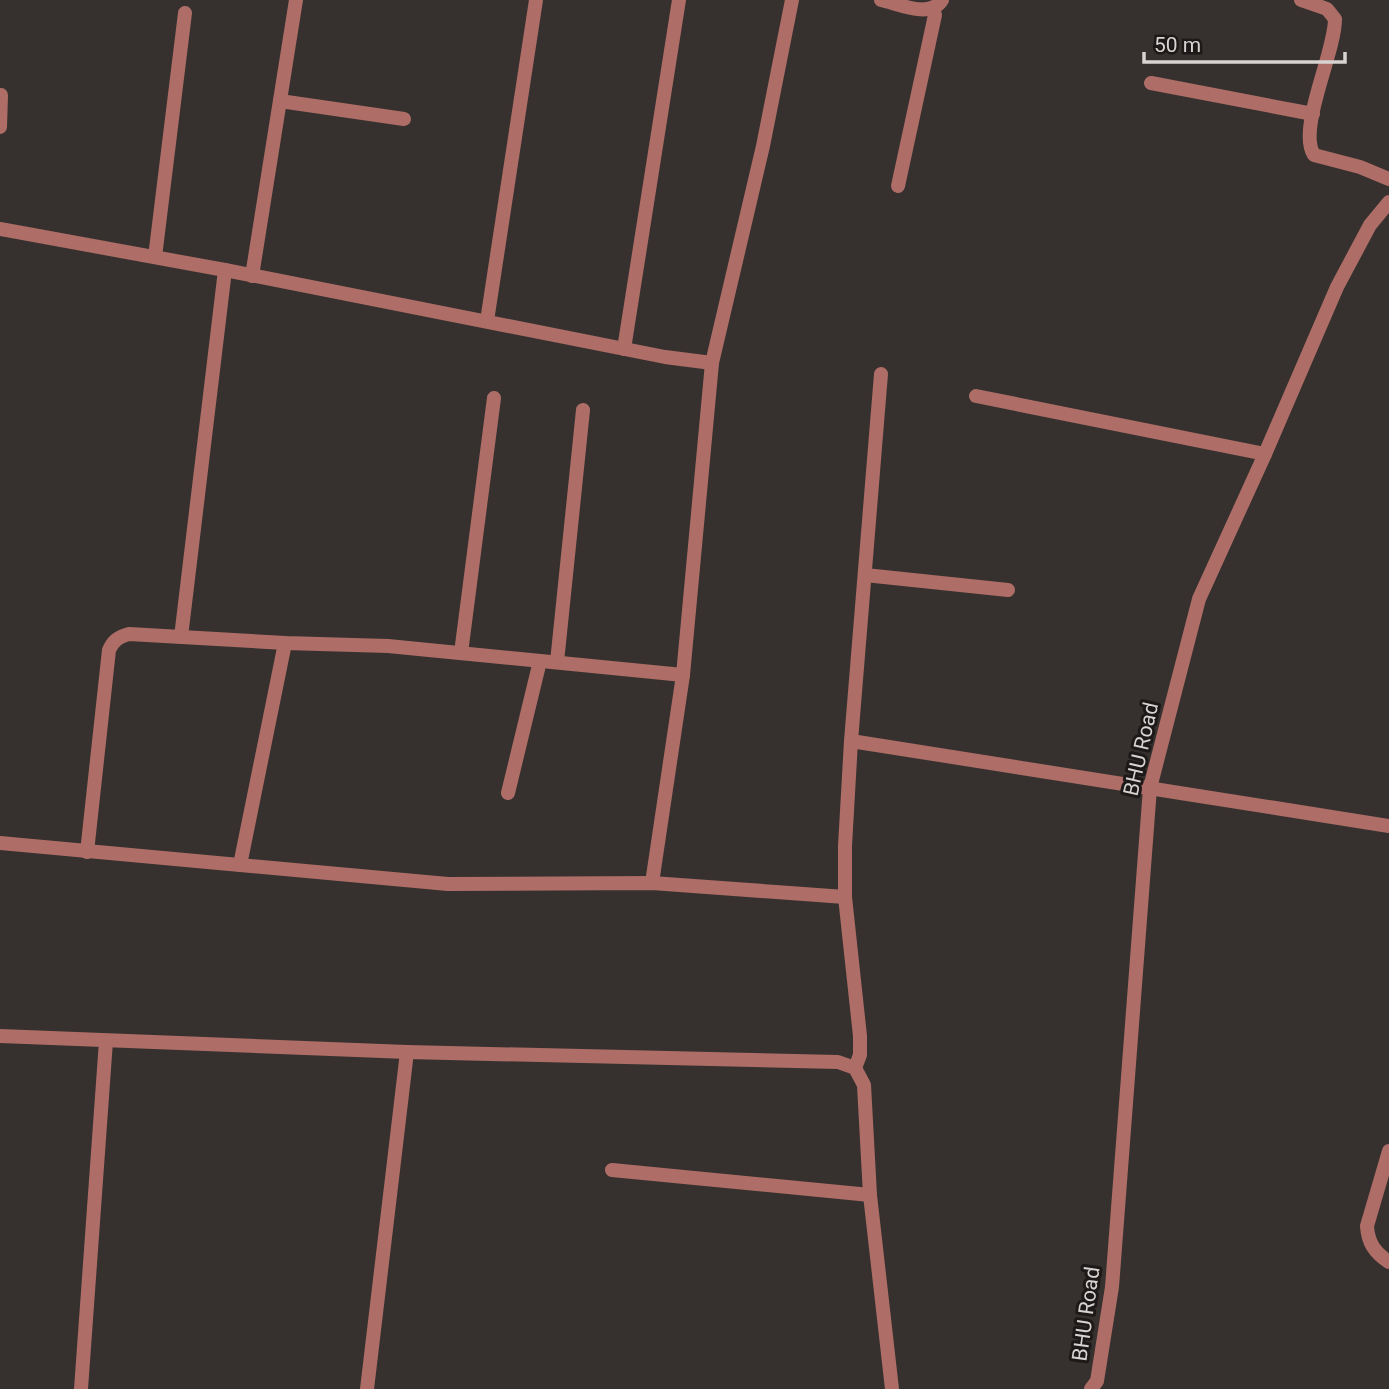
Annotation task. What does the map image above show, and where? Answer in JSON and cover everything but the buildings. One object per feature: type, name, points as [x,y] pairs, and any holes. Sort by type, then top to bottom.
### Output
[{"type":"street","points":[[252,276],[296,0]]},
{"type":"street","points":[[487,321],[536,0]]},
{"type":"street","points":[[624,349],[679,0]]},
{"type":"street","points":[[652,883],[683,675],[712,363],[763,146],[792,0]]},
{"type":"street","points":[[881,0],[925,10],[938,4]]},
{"type":"street","points":[[1301,0],[1327,9],[1335,19],[1335,33],[1313,114],[1309,147],[1314,155],[1360,167],[1389,179]]},
{"type":"street","points":[[898,186],[938,4]]},
{"type":"street","points":[[155,257],[185,13]]},
{"type":"street","points":[[1151,83],[1313,114]]},
{"type":"street","points":[[0,127],[1,95]]},
{"type":"street","points":[[280,101],[404,119]]},
{"type":"street","name":"BHU Road","points":[[1091,1389],[1097,1381],[1112,1287],[1150,788],[1199,599],[1337,287],[1370,225],[1389,202]]},
{"type":"street","points":[[0,229],[225,270],[624,349],[712,363]]},
{"type":"street","points":[[181,637],[225,270]]},
{"type":"street","points":[[855,1068],[860,1055],[860,1036],[845,897],[851,741],[881,374]]},
{"type":"street","points":[[976,396],[1265,454]]},
{"type":"street","points":[[461,653],[494,398]]},
{"type":"street","points":[[557,663],[583,410]]},
{"type":"street","points":[[865,575],[1008,590]]},
{"type":"street","points":[[87,852],[109,650],[120,636],[129,634],[388,646],[683,675]]},
{"type":"street","points":[[240,865],[285,643]]},
{"type":"street","points":[[508,793],[541,661]]},
{"type":"street","points":[[851,741],[1389,825]]},
{"type":"street","points":[[0,842],[448,884],[652,883],[845,897]]},
{"type":"street","points":[[0,1036],[407,1052],[838,1062],[855,1068],[864,1085],[870,1195],[892,1389]]},
{"type":"street","points":[[81,1389],[106,1041]]},
{"type":"street","points":[[367,1389],[407,1052]]},
{"type":"street","points":[[1389,1151],[1367,1226],[1368,1239],[1372,1246],[1377,1254],[1389,1262]]},
{"type":"street","points":[[612,1170],[870,1195]]}]
